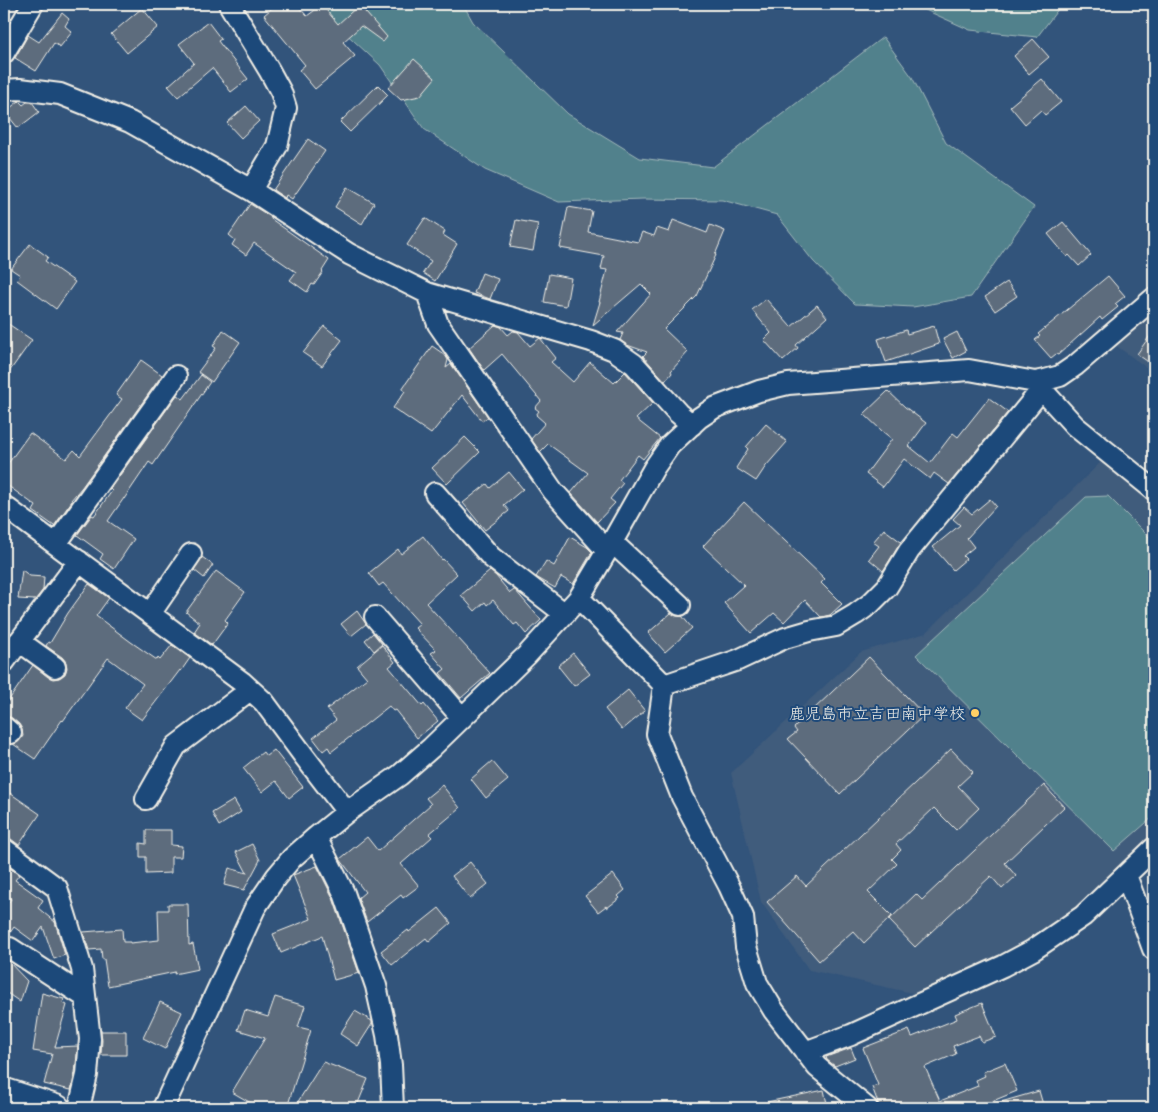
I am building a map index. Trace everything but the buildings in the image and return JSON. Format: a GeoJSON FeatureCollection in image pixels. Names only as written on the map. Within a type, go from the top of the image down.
{"type":"FeatureCollection","features":[{"type":"Feature","properties":{"kind":"main road"},"geometry":{"type":"LineString","coordinates":[[4,1091],[58,1108]]}},
{"type":"Feature","properties":{"kind":"street"},"geometry":{"type":"LineString","coordinates":[[4,53],[33,4]]}},
{"type":"Feature","properties":{"kind":"street"},"geometry":{"type":"LineString","coordinates":[[229,4],[269,70],[281,92],[286,108],[277,146],[252,190]]}},
{"type":"Feature","properties":{"kind":"street"},"geometry":{"type":"LineString","coordinates":[[4,90],[20,89],[60,94],[130,122],[252,190],[348,254],[427,293],[591,341],[614,350],[634,364],[678,413],[692,425]]}},
{"type":"Feature","properties":{"kind":"street"},"geometry":{"type":"LineString","coordinates":[[427,293],[438,324],[553,491],[609,547],[680,605]]}},
{"type":"Feature","properties":{"kind":"street"},"geometry":{"type":"LineString","coordinates":[[664,685],[738,660],[785,638],[836,626],[863,609],[887,587],[910,551],[1039,386],[1045,380],[1060,376],[1076,365],[1154,298]]}},
{"type":"Feature","properties":{"kind":"street"},"geometry":{"type":"LineString","coordinates":[[163,1108],[255,908],[281,870],[292,858],[347,812],[400,775],[528,655],[578,598],[654,468],[670,445],[699,418],[714,408],[758,391],[788,384],[969,370],[1039,386],[1075,426],[1154,490]]}},
{"type":"Feature","properties":{"kind":"street"},"geometry":{"type":"LineString","coordinates":[[56,544],[176,376]]}},
{"type":"Feature","properties":{"kind":"street"},"geometry":{"type":"LineString","coordinates":[[435,493],[491,557],[565,614]]}},
{"type":"Feature","properties":{"kind":"street"},"geometry":{"type":"LineString","coordinates":[[4,506],[150,614],[264,702],[347,812]]}},
{"type":"Feature","properties":{"kind":"street"},"geometry":{"type":"LineString","coordinates":[[150,614],[191,554]]}},
{"type":"Feature","properties":{"kind":"street"},"geometry":{"type":"LineString","coordinates":[[4,662],[79,561]]}},
{"type":"Feature","properties":{"kind":"street"},"geometry":{"type":"LineString","coordinates":[[578,598],[664,685]]}},
{"type":"Feature","properties":{"kind":"street"},"geometry":{"type":"LineString","coordinates":[[375,617],[462,718]]}},
{"type":"Feature","properties":{"kind":"street"},"geometry":{"type":"LineString","coordinates":[[19,641],[55,667]]}},
{"type":"Feature","properties":{"kind":"street"},"geometry":{"type":"LineString","coordinates":[[664,685],[658,734],[682,797],[729,886],[743,918],[746,947],[757,983],[774,1011],[817,1067],[866,1108]]}},
{"type":"Feature","properties":{"kind":"street"},"geometry":{"type":"LineString","coordinates":[[146,799],[176,746],[250,690]]}},
{"type":"Feature","properties":{"kind":"street"},"geometry":{"type":"LineString","coordinates":[[316,837],[344,893],[376,986],[387,1035],[391,1065],[393,1108]]}},
{"type":"Feature","properties":{"kind":"street"},"geometry":{"type":"LineString","coordinates":[[4,848],[57,888],[82,969],[90,1039],[87,1075],[79,1108]]}},
{"type":"Feature","properties":{"kind":"street"},"geometry":{"type":"LineString","coordinates":[[805,1052],[851,1035],[994,970],[1033,950],[1083,916],[1154,848]]}},
{"type":"Feature","properties":{"kind":"street"},"geometry":{"type":"LineString","coordinates":[[1126,875],[1153,949]]}},
{"type":"Feature","properties":{"kind":"street"},"geometry":{"type":"LineString","coordinates":[[10,948],[85,997]]}},
{"type":"Feature","properties":{"kind":"shaded area"},"geometry":{"type":"Polygon","coordinates":[[[1154,311],[1154,373],[1115,345],[1154,311]]]}},
{"type":"Feature","properties":{"kind":"shaded area","name":"鹿児島市立吉田南中学校"},"geometry":{"type":"Polygon","coordinates":[[[1103,460],[1154,501],[1154,838],[1078,909],[1034,942],[925,996],[809,970],[761,902],[731,773],[861,652],[926,633],[1103,460]]]}},
{"type":"Feature","properties":{"kind":"green space"},"geometry":{"type":"Polygon","coordinates":[[[314,4],[463,4],[473,22],[568,114],[640,158],[713,167],[883,37],[912,77],[946,143],[1034,207],[971,297],[913,307],[855,304],[813,261],[777,215],[722,200],[643,199],[559,202],[485,170],[424,129],[380,65],[314,4]]]}},
{"type":"Feature","properties":{"kind":"green space"},"geometry":{"type":"Polygon","coordinates":[[[912,4],[1062,4],[1037,37],[970,30],[912,4]]]}},
{"type":"Feature","properties":{"kind":"green space"},"geometry":{"type":"Polygon","coordinates":[[[1108,496],[1154,542],[1154,816],[1114,851],[916,655],[1086,497],[1108,496]]]}},
{"type":"Feature","properties":{"kind":"place","name":"鹿児島市立吉田南中学校"},"geometry":{"type":"Point","coordinates":[975,713]}}]}
